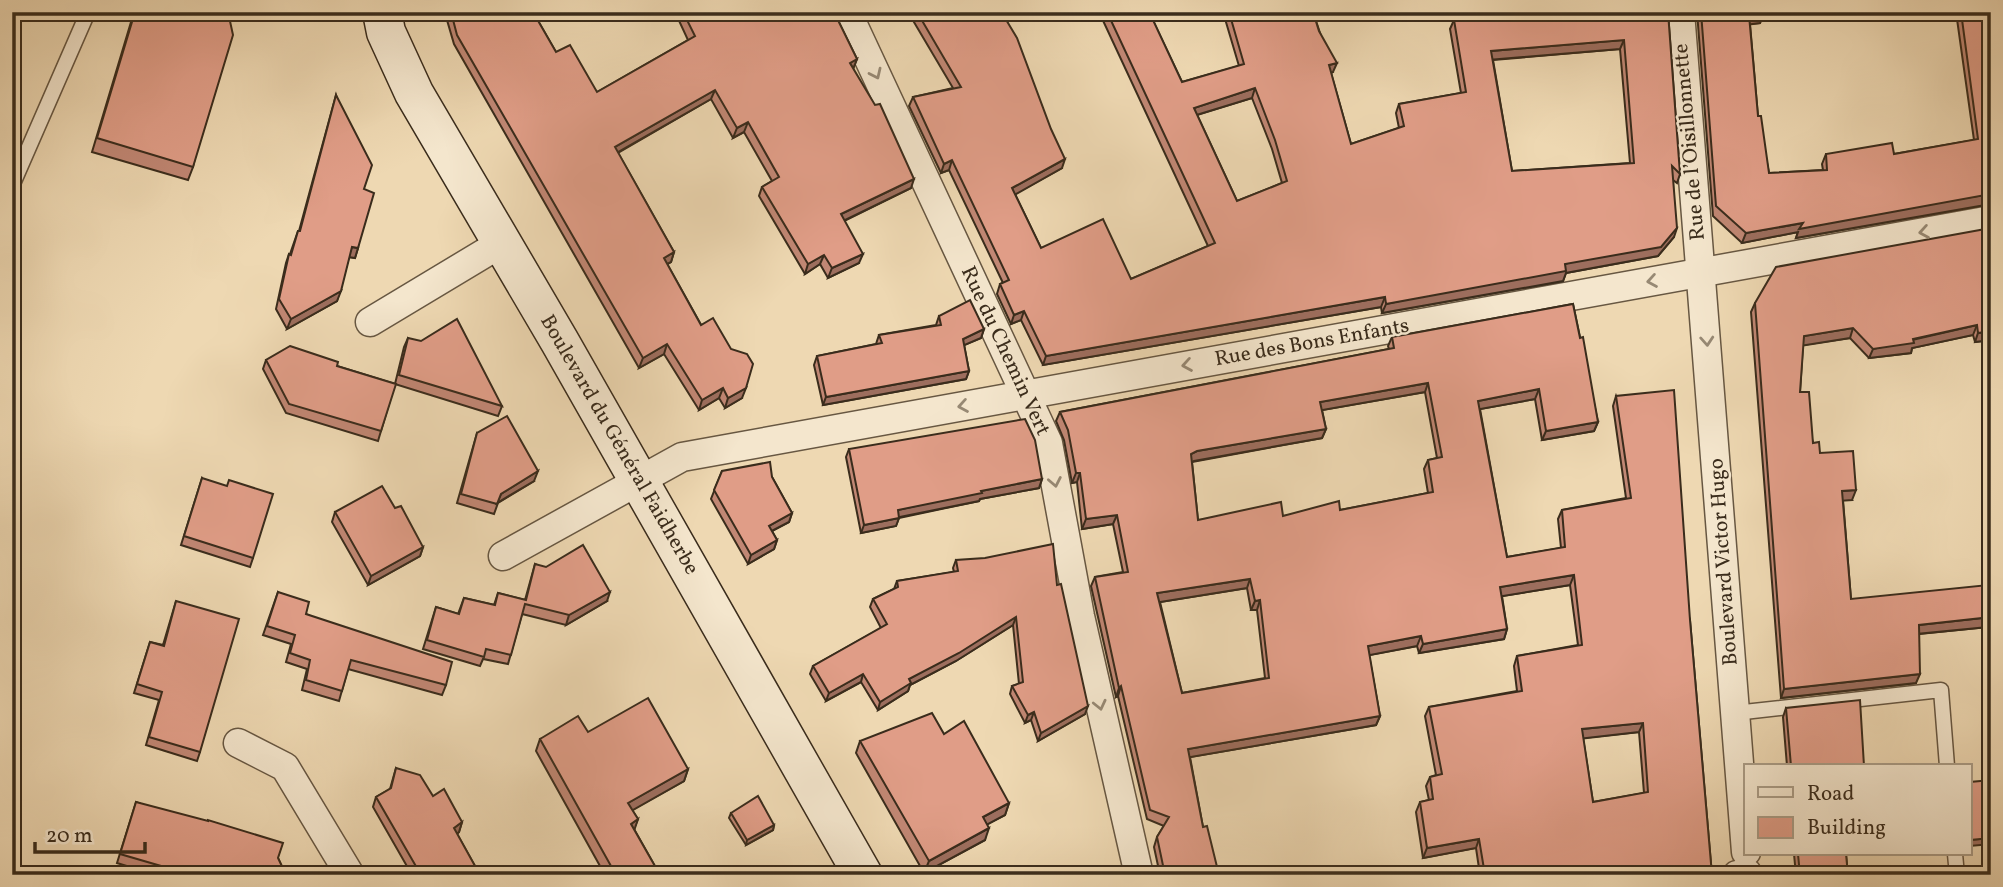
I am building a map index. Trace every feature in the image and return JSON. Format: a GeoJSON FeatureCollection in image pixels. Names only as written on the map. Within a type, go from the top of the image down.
{"type":"FeatureCollection","features":[{"type":"Feature","properties":{"kind":"main road","name":"Boulevard du Général Faidherbe"},"geometry":{"type":"LineString","coordinates":[[382,12],[386,32],[415,93],[503,242],[863,875]]}},
{"type":"Feature","properties":{"kind":"street","name":"Rue du Chemin Vert"},"geometry":{"type":"LineString","coordinates":[[847,12],[1048,443],[1080,616],[1139,875]]}},
{"type":"Feature","properties":{"kind":"street","name":"Rue de l’Oisillonnette"},"geometry":{"type":"LineString","coordinates":[[1680,12],[1701,273]]}},
{"type":"Feature","properties":{"kind":"street","name":"Rue des Bons Enfants"},"geometry":{"type":"LineString","coordinates":[[503,556],[682,457],[1991,220]]}},
{"type":"Feature","properties":{"kind":"street"},"geometry":{"type":"LineString","coordinates":[[370,323],[503,242]]}},
{"type":"Feature","properties":{"kind":"street","name":"Boulevard Victor Hugo"},"geometry":{"type":"LineString","coordinates":[[1701,273],[1744,851]]}},
{"type":"Feature","properties":{"kind":"street"},"geometry":{"type":"LineString","coordinates":[[238,743],[285,767],[350,875]]}},
{"type":"Feature","properties":{"kind":"lane"},"geometry":{"type":"LineString","coordinates":[[12,186],[88,12]]}},
{"type":"Feature","properties":{"kind":"lane"},"geometry":{"type":"LineString","coordinates":[[1735,713],[1941,690],[1947,764]]}},
{"type":"Feature","properties":{"kind":"lane"},"geometry":{"type":"LineString","coordinates":[[1955,856],[1957,875]]}},
{"type":"Feature","properties":{"kind":"building"},"geometry":{"type":"Polygon","coordinates":[[[135,12],[228,12],[233,35],[193,167],[97,138],[135,12]]]}},
{"type":"Feature","properties":{"kind":"building"},"geometry":{"type":"Polygon","coordinates":[[[451,12],[533,12],[556,52],[570,45],[597,92],[695,36],[683,12],[834,12],[857,59],[850,63],[875,105],[880,104],[914,179],[841,214],[863,254],[832,268],[824,255],[808,264],[762,187],[779,177],[748,122],[737,128],[715,90],[615,147],[674,252],[664,258],[701,325],[713,318],[731,349],[747,354],[753,364],[746,388],[728,398],[723,388],[702,400],[667,344],[643,358],[457,35],[451,12]]]}},
{"type":"Feature","properties":{"kind":"building"},"geometry":{"type":"Polygon","coordinates":[[[917,12],[1008,12],[1005,18],[1017,38],[1065,159],[1012,188],[1041,248],[1103,219],[1131,279],[1215,243],[1107,12],[1153,12],[1156,19],[1153,20],[1182,82],[1244,64],[1229,12],[1313,12],[1319,31],[1337,63],[1329,65],[1351,144],[1404,126],[1399,104],[1466,92],[1454,20],[1546,12],[1668,12],[1680,174],[1672,166],[1677,228],[1661,247],[1565,264],[1566,271],[1386,304],[1385,297],[1046,356],[1024,311],[1014,315],[1000,284],[1009,280],[952,160],[944,164],[913,97],[961,87],[917,12]],[[1624,40],[1491,51],[1512,171],[1634,163],[1624,40]],[[1255,88],[1194,108],[1237,201],[1287,181],[1255,88]]]}},
{"type":"Feature","properties":{"kind":"building"},"geometry":{"type":"Polygon","coordinates":[[[1701,12],[1764,14],[1749,15],[1758,116],[1761,116],[1769,173],[1827,170],[1826,154],[1892,143],[1894,154],[1978,139],[1961,12],[1991,12],[1991,194],[1799,229],[1803,223],[1746,233],[1716,206],[1701,12]]]}},
{"type":"Feature","properties":{"kind":"building"},"geometry":{"type":"Polygon","coordinates":[[[336,95],[372,165],[364,189],[374,193],[358,248],[352,247],[341,291],[291,319],[279,299],[289,254],[291,255],[300,231],[336,95]]]}},
{"type":"Feature","properties":{"kind":"building"},"geometry":{"type":"Polygon","coordinates":[[[1991,228],[1991,331],[1978,333],[1977,325],[1913,339],[1914,343],[1873,349],[1853,328],[1804,336],[1800,392],[1809,392],[1813,443],[1819,442],[1820,453],[1853,451],[1856,490],[1842,491],[1851,599],[1988,585],[1991,617],[1919,625],[1920,674],[1784,689],[1755,303],[1776,267],[1991,228]]]}},
{"type":"Feature","properties":{"kind":"building"},"geometry":{"type":"Polygon","coordinates":[[[970,300],[984,329],[963,339],[969,371],[826,397],[817,356],[882,343],[879,335],[941,325],[939,316],[970,300]]]}},
{"type":"Feature","properties":{"kind":"building"},"geometry":{"type":"Polygon","coordinates":[[[1573,304],[1580,338],[1583,337],[1598,422],[1546,431],[1539,389],[1478,401],[1507,557],[1565,547],[1562,510],[1631,498],[1616,396],[1674,390],[1712,875],[1671,875],[1670,868],[1628,875],[1485,875],[1479,839],[1427,848],[1420,802],[1433,799],[1430,777],[1442,774],[1429,707],[1522,691],[1517,656],[1582,645],[1574,575],[1500,587],[1507,629],[1423,644],[1421,636],[1368,646],[1380,716],[1188,749],[1203,827],[1207,826],[1219,875],[1165,875],[1157,837],[1169,817],[1150,810],[1121,686],[1119,688],[1095,577],[1128,572],[1117,515],[1086,519],[1080,473],[1076,473],[1068,430],[1060,412],[1394,348],[1392,337],[1573,304]],[[1428,383],[1320,402],[1326,429],[1191,454],[1198,520],[1281,502],[1283,516],[1339,501],[1340,510],[1433,492],[1428,460],[1442,457],[1428,383]],[[1250,579],[1157,593],[1182,693],[1269,678],[1260,600],[1255,601],[1250,579]],[[1643,723],[1582,729],[1593,802],[1648,792],[1643,723]]]}},
{"type":"Feature","properties":{"kind":"building"},"geometry":{"type":"Polygon","coordinates":[[[457,319],[502,406],[399,375],[408,338],[421,341],[457,319]]]}},
{"type":"Feature","properties":{"kind":"building"},"geometry":{"type":"Polygon","coordinates":[[[290,346],[338,362],[337,366],[396,384],[381,431],[289,404],[266,360],[290,346]]]}},
{"type":"Feature","properties":{"kind":"building"},"geometry":{"type":"Polygon","coordinates":[[[507,416],[538,471],[501,494],[497,504],[461,494],[477,433],[507,416]]]}},
{"type":"Feature","properties":{"kind":"building"},"geometry":{"type":"Polygon","coordinates":[[[1025,419],[1035,440],[1042,479],[898,510],[899,518],[864,525],[849,449],[1025,419]]]}},
{"type":"Feature","properties":{"kind":"building"},"geometry":{"type":"Polygon","coordinates":[[[770,462],[772,477],[792,513],[769,526],[777,540],[751,555],[714,490],[722,471],[770,462]]]}},
{"type":"Feature","properties":{"kind":"building"},"geometry":{"type":"Polygon","coordinates":[[[202,478],[227,486],[229,480],[273,494],[253,558],[184,536],[202,478]]]}},
{"type":"Feature","properties":{"kind":"building"},"geometry":{"type":"Polygon","coordinates":[[[382,486],[395,508],[401,506],[423,547],[371,576],[335,512],[382,486]]]}},
{"type":"Feature","properties":{"kind":"building"},"geometry":{"type":"Polygon","coordinates":[[[1053,544],[1057,585],[1061,584],[1088,706],[1041,733],[1034,712],[1028,715],[1012,686],[1023,682],[1016,617],[959,653],[909,679],[911,683],[880,702],[863,674],[829,693],[813,666],[887,624],[873,599],[898,587],[897,581],[958,571],[956,560],[985,558],[1053,544]]]}},
{"type":"Feature","properties":{"kind":"building"},"geometry":{"type":"Polygon","coordinates":[[[583,545],[610,592],[569,615],[525,604],[511,655],[486,649],[484,657],[427,640],[436,607],[459,614],[464,598],[495,605],[498,593],[526,600],[535,564],[546,567],[583,545]]]}},
{"type":"Feature","properties":{"kind":"building"},"geometry":{"type":"Polygon","coordinates":[[[278,592],[309,602],[306,614],[452,662],[446,685],[351,660],[342,691],[306,680],[310,660],[290,653],[295,635],[267,626],[278,592]]]}},
{"type":"Feature","properties":{"kind":"building"},"geometry":{"type":"Polygon","coordinates":[[[176,601],[239,619],[200,752],[149,737],[162,692],[137,684],[150,642],[164,646],[176,601]]]}},
{"type":"Feature","properties":{"kind":"building"},"geometry":{"type":"Polygon","coordinates":[[[648,698],[688,769],[628,803],[638,819],[631,824],[660,875],[616,875],[540,739],[578,716],[588,732],[648,698]]]}},
{"type":"Feature","properties":{"kind":"building"},"geometry":{"type":"Polygon","coordinates":[[[1860,700],[1864,764],[1791,764],[1786,708],[1860,700]]]}},
{"type":"Feature","properties":{"kind":"building"},"geometry":{"type":"Polygon","coordinates":[[[932,713],[944,734],[964,721],[1009,803],[983,817],[989,828],[929,861],[860,741],[932,713]]]}},
{"type":"Feature","properties":{"kind":"building"},"geometry":{"type":"Polygon","coordinates":[[[396,768],[420,775],[433,796],[444,789],[462,822],[454,828],[480,875],[421,875],[376,797],[391,788],[396,768]]]}},
{"type":"Feature","properties":{"kind":"building"},"geometry":{"type":"Polygon","coordinates":[[[1991,780],[1991,838],[1972,840],[1972,782],[1991,780]]]}},
{"type":"Feature","properties":{"kind":"building"},"geometry":{"type":"Polygon","coordinates":[[[758,796],[774,825],[747,840],[731,813],[758,796]]]}},
{"type":"Feature","properties":{"kind":"building"},"geometry":{"type":"Polygon","coordinates":[[[136,802],[283,843],[278,858],[286,875],[208,875],[194,870],[192,875],[120,854],[136,802]]]}},
{"type":"Feature","properties":{"kind":"building"},"geometry":{"type":"Polygon","coordinates":[[[1798,856],[1846,856],[1848,875],[1800,875],[1798,856]]]}}]}
